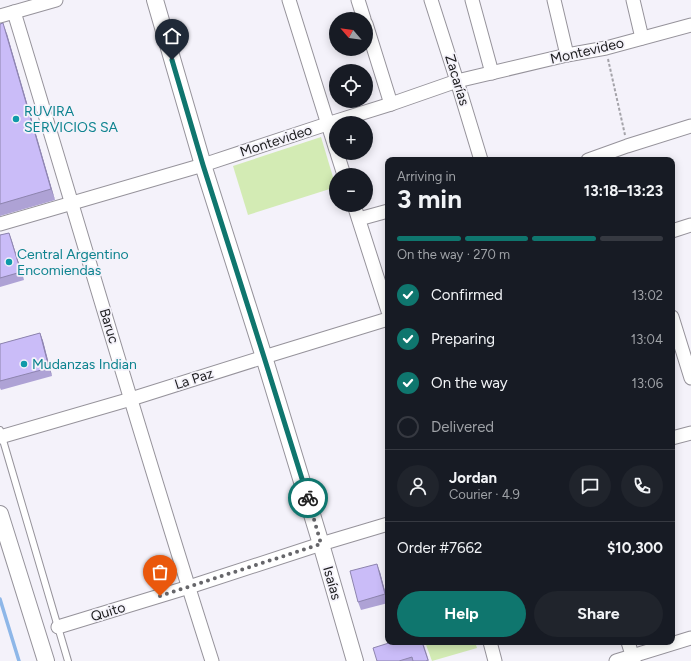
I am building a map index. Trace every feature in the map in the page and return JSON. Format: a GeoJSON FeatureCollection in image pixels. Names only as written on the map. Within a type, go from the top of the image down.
{"type":"FeatureCollection","features":[{"type":"Feature","properties":{"kind":"street"},"geometry":{"type":"LineString","coordinates":[[0,16],[56,0]]}},
{"type":"Feature","properties":{"kind":"street","name":"Isaías"},"geometry":{"type":"LineString","coordinates":[[155,0],[203,165],[264,357],[355,661]]}},
{"type":"Feature","properties":{"kind":"street"},"geometry":{"type":"LineString","coordinates":[[289,0],[329,130]]}},
{"type":"Feature","properties":{"kind":"street"},"geometry":{"type":"LineString","coordinates":[[358,0],[362,12]]}},
{"type":"Feature","properties":{"kind":"street","name":"Zacarías"},"geometry":{"type":"LineString","coordinates":[[431,0],[480,157]]}},
{"type":"Feature","properties":{"kind":"street"},"geometry":{"type":"LineString","coordinates":[[472,0],[492,73]]}},
{"type":"Feature","properties":{"kind":"street"},"geometry":{"type":"LineString","coordinates":[[554,0],[567,55]]}},
{"type":"Feature","properties":{"kind":"street"},"geometry":{"type":"LineString","coordinates":[[633,0],[642,38]]}},
{"type":"Feature","properties":{"kind":"street","name":"Baruc"},"geometry":{"type":"LineString","coordinates":[[14,12],[212,661]]}},
{"type":"Feature","properties":{"kind":"street","name":"Montevideo"},"geometry":{"type":"LineString","coordinates":[[0,224],[203,165],[457,81],[567,55],[606,48],[691,25]]}},
{"type":"Feature","properties":{"kind":"street"},"geometry":{"type":"LineString","coordinates":[[373,46],[391,104]]}},
{"type":"Feature","properties":{"kind":"street"},"geometry":{"type":"LineString","coordinates":[[596,157],[691,126]]}},
{"type":"Feature","properties":{"kind":"street"},"geometry":{"type":"LineString","coordinates":[[359,219],[385,211]]}},
{"type":"Feature","properties":{"kind":"street"},"geometry":{"type":"LineString","coordinates":[[356,212],[385,301]]}},
{"type":"Feature","properties":{"kind":"street"},"geometry":{"type":"LineString","coordinates":[[675,230],[691,225]]}},
{"type":"Feature","properties":{"kind":"street","name":"La Paz"},"geometry":{"type":"LineString","coordinates":[[1,434],[131,399],[385,320]]}},
{"type":"Feature","properties":{"kind":"street"},"geometry":{"type":"LineString","coordinates":[[675,327],[691,378]]}},
{"type":"Feature","properties":{"kind":"street"},"geometry":{"type":"LineString","coordinates":[[675,437],[691,433]]}},
{"type":"Feature","properties":{"kind":"street"},"geometry":{"type":"LineString","coordinates":[[0,514],[46,661]]}},
{"type":"Feature","properties":{"kind":"street","name":"Quito"},"geometry":{"type":"LineString","coordinates":[[58,627],[385,525]]}},
{"type":"Feature","properties":{"kind":"street"},"geometry":{"type":"LineString","coordinates":[[675,644],[691,638]]}},
{"type":"Feature","properties":{"kind":"street"},"geometry":{"type":"LineString","coordinates":[[491,645],[496,661]]}},
{"type":"Feature","properties":{"kind":"street"},"geometry":{"type":"LineString","coordinates":[[629,645],[633,658]]}},
{"type":"Feature","properties":{"kind":"street"},"geometry":{"type":"LineString","coordinates":[[616,661],[633,658],[671,645]]}},
{"type":"Feature","properties":{"kind":"lane"},"geometry":{"type":"LineString","coordinates":[[1,434],[68,661]]}},
{"type":"Feature","properties":{"kind":"path"},"geometry":{"type":"LineString","coordinates":[[606,48],[627,146]]}},
{"type":"Feature","properties":{"kind":"green space"},"geometry":{"type":"Polygon","coordinates":[[[321,137],[330,168],[329,168],[329,189],[248,215],[233,166],[321,137]]]}},
{"type":"Feature","properties":{"kind":"green space"},"geometry":{"type":"Polygon","coordinates":[[[426,645],[476,645],[477,648],[432,661],[426,645]]]}},
{"type":"Feature","properties":{"kind":"building","name":"RUVIRA SERVICIOS SA"},"geometry":{"type":"Polygon","coordinates":[[[3,23],[51,189],[0,204],[0,24],[3,23]]]}},
{"type":"Feature","properties":{"kind":"building","name":"Central Argentino Encomiendas"},"geometry":{"type":"Polygon","coordinates":[[[9,233],[21,272],[0,278],[0,235],[9,233]]]}},
{"type":"Feature","properties":{"kind":"building","name":"Mudanzas Indian"},"geometry":{"type":"Polygon","coordinates":[[[40,333],[49,368],[0,381],[0,344],[40,333]]]}},
{"type":"Feature","properties":{"kind":"building"},"geometry":{"type":"Polygon","coordinates":[[[377,564],[385,594],[358,602],[350,571],[377,564]]]}},
{"type":"Feature","properties":{"kind":"building"},"geometry":{"type":"Polygon","coordinates":[[[385,644],[423,645],[428,660],[413,661],[412,657],[399,661],[377,661],[373,648],[385,644]]]}},
{"type":"Feature","properties":{"kind":"waterway"},"geometry":{"type":"LineString","coordinates":[[0,599],[19,661]]}},
{"type":"Feature","properties":{"kind":"way so far"},"geometry":{"type":"LineString","coordinates":[[160,596],[321,544],[308,498]]}},
{"type":"Feature","properties":{"kind":"place","name":"RUVIRA SERVICIOS SA"},"geometry":{"type":"Point","coordinates":[16,119]}},
{"type":"Feature","properties":{"kind":"place","name":"Central Argentino Encomiendas"},"geometry":{"type":"Point","coordinates":[9,262]}},
{"type":"Feature","properties":{"kind":"place","name":"Mudanzas Indian"},"geometry":{"type":"Point","coordinates":[24,364]}},
{"type":"Feature","properties":{"kind":"route"},"geometry":{"type":"LineString","coordinates":[[172,60],[203,165],[308,498]]}}]}
